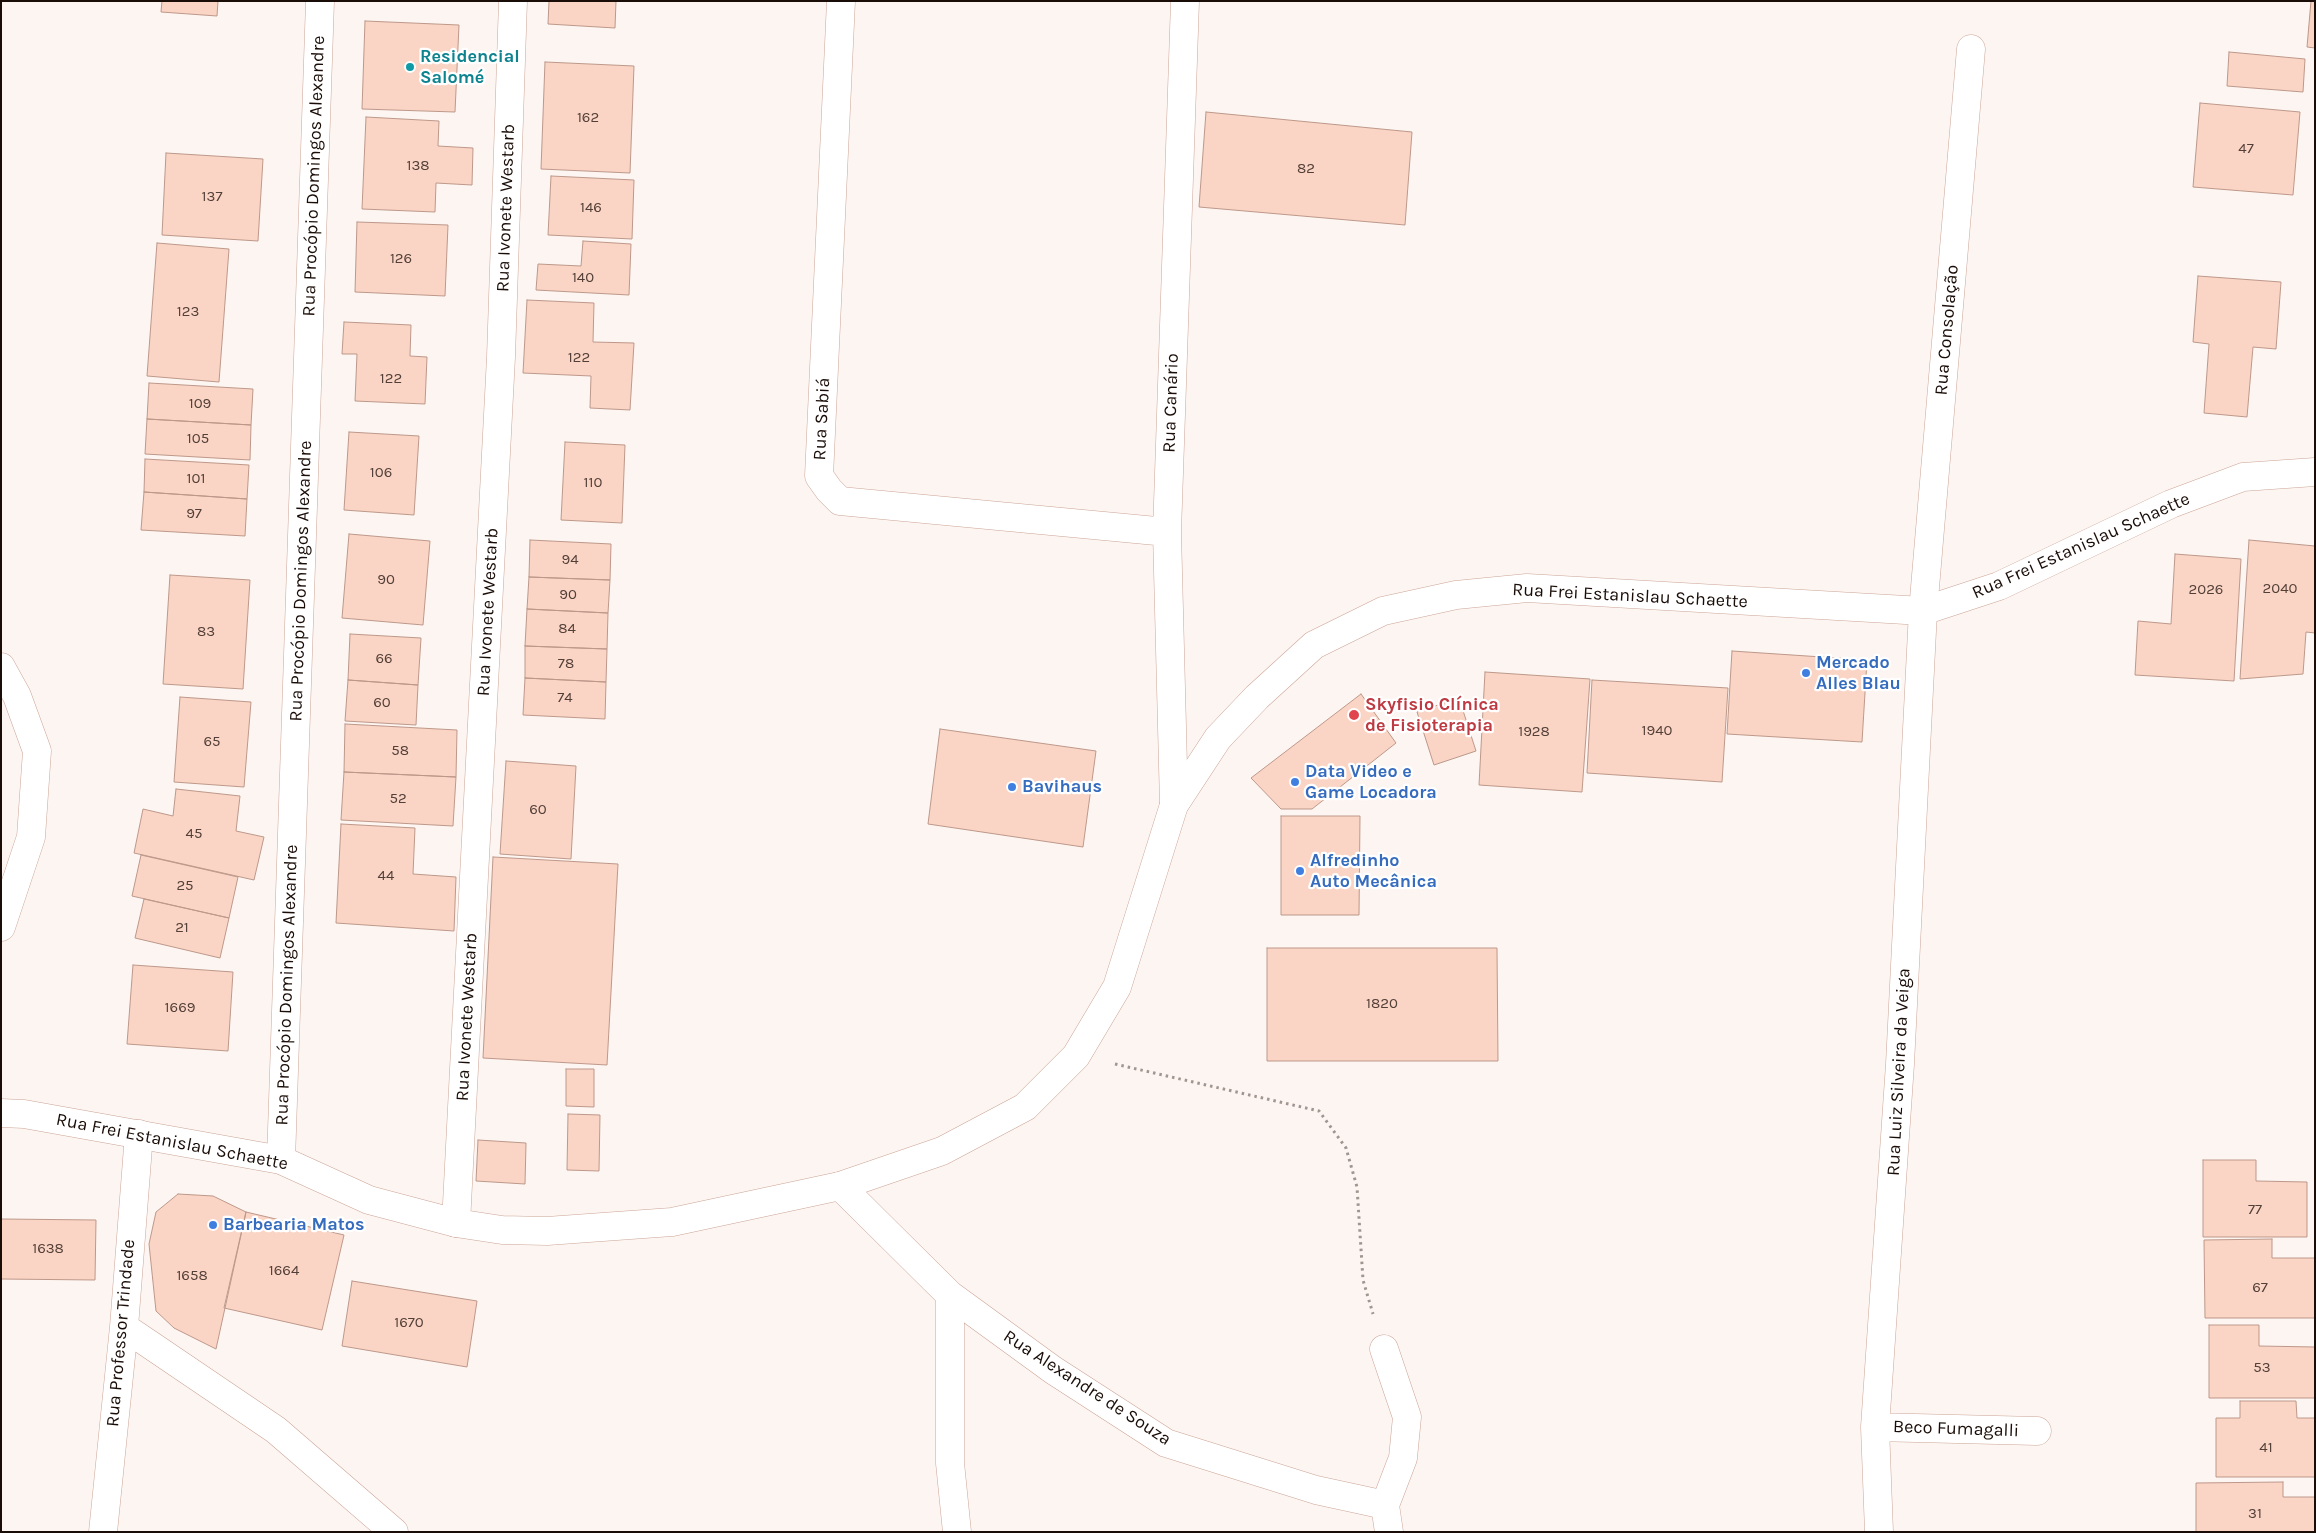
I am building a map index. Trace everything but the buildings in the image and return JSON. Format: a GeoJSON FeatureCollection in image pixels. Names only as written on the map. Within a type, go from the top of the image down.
{"type":"FeatureCollection","features":[{"type":"Feature","properties":{"kind":"street","name":"Rua Procópio Domingos Alexandre"},"geometry":{"type":"LineString","coordinates":[[281,1160],[320,1]]}},
{"type":"Feature","properties":{"kind":"street","name":"Rua Ivonete Westarb"},"geometry":{"type":"LineString","coordinates":[[456,1223],[501,357],[513,1]]}},
{"type":"Feature","properties":{"kind":"street","name":"Rua Sabiá"},"geometry":{"type":"LineString","coordinates":[[841,1],[819,476],[840,501],[1167,532]]}},
{"type":"Feature","properties":{"kind":"street","name":"Rua Canário"},"geometry":{"type":"LineString","coordinates":[[1174,805],[1167,532],[1185,1]]}},
{"type":"Feature","properties":{"kind":"street","name":"Rua Consolação"},"geometry":{"type":"LineString","coordinates":[[1923,612],[1971,49]]}},
{"type":"Feature","properties":{"kind":"street","name":"Rua Frei Estanislau Schaette"},"geometry":{"type":"LineString","coordinates":[[1,1113],[24,1114],[281,1160],[369,1200],[456,1223],[502,1230],[547,1231],[672,1222],[840,1186],[942,1151],[1025,1107],[1076,1056],[1117,987],[1174,805],[1218,738],[1257,697],[1314,644],[1383,611],[1456,595],[1527,588],[1923,612],[1999,586],[2171,504],[2243,477],[2315,472]]}},
{"type":"Feature","properties":{"kind":"street","name":"Rua Luiz Silveira da Veiga"},"geometry":{"type":"LineString","coordinates":[[1879,1532],[1876,1427],[1900,1064],[1923,612]]}},
{"type":"Feature","properties":{"kind":"street"},"geometry":{"type":"LineString","coordinates":[[1,667],[17,696],[37,751],[30,837],[1,927]]}},
{"type":"Feature","properties":{"kind":"street","name":"Rua Professor Trindade"},"geometry":{"type":"LineString","coordinates":[[102,1532],[124,1327],[139,1134]]}},
{"type":"Feature","properties":{"kind":"street","name":"Rua Alexandre de Souza"},"geometry":{"type":"LineString","coordinates":[[840,1186],[950,1295],[1052,1370],[1166,1444],[1316,1490],[1386,1505]]}},
{"type":"Feature","properties":{"kind":"street"},"geometry":{"type":"LineString","coordinates":[[950,1295],[950,1463],[957,1532]]}},
{"type":"Feature","properties":{"kind":"street"},"geometry":{"type":"LineString","coordinates":[[124,1327],[276,1430],[394,1532]]}},
{"type":"Feature","properties":{"kind":"street"},"geometry":{"type":"LineString","coordinates":[[1384,1349],[1407,1417],[1403,1458],[1386,1505],[1389,1532]]}},
{"type":"Feature","properties":{"kind":"street","name":"Beco Fumagalli"},"geometry":{"type":"LineString","coordinates":[[1876,1427],[2037,1432]]}},
{"type":"Feature","properties":{"kind":"path"},"geometry":{"type":"LineString","coordinates":[[1076,1056],[1319,1111],[1346,1148],[1357,1187],[1363,1280],[1384,1349]]}},
{"type":"Feature","properties":{"kind":"place","name":"Residencial Salomé"},"geometry":{"type":"Point","coordinates":[410,67]}},
{"type":"Feature","properties":{"kind":"place","name":"Mercado Alles Blau"},"geometry":{"type":"Point","coordinates":[1806,673]}},
{"type":"Feature","properties":{"kind":"place","name":"Skyfisio Clínica de Fisioterapia"},"geometry":{"type":"Point","coordinates":[1354,715]}},
{"type":"Feature","properties":{"kind":"place","name":"Data Video e Game Locadora"},"geometry":{"type":"Point","coordinates":[1295,782]}},
{"type":"Feature","properties":{"kind":"place","name":"Bavihaus"},"geometry":{"type":"Point","coordinates":[1012,787]}},
{"type":"Feature","properties":{"kind":"place","name":"Alfredinho Auto Mecânica"},"geometry":{"type":"Point","coordinates":[1300,871]}},
{"type":"Feature","properties":{"kind":"place","name":"Barbearia Matos"},"geometry":{"type":"Point","coordinates":[213,1225]}}]}
